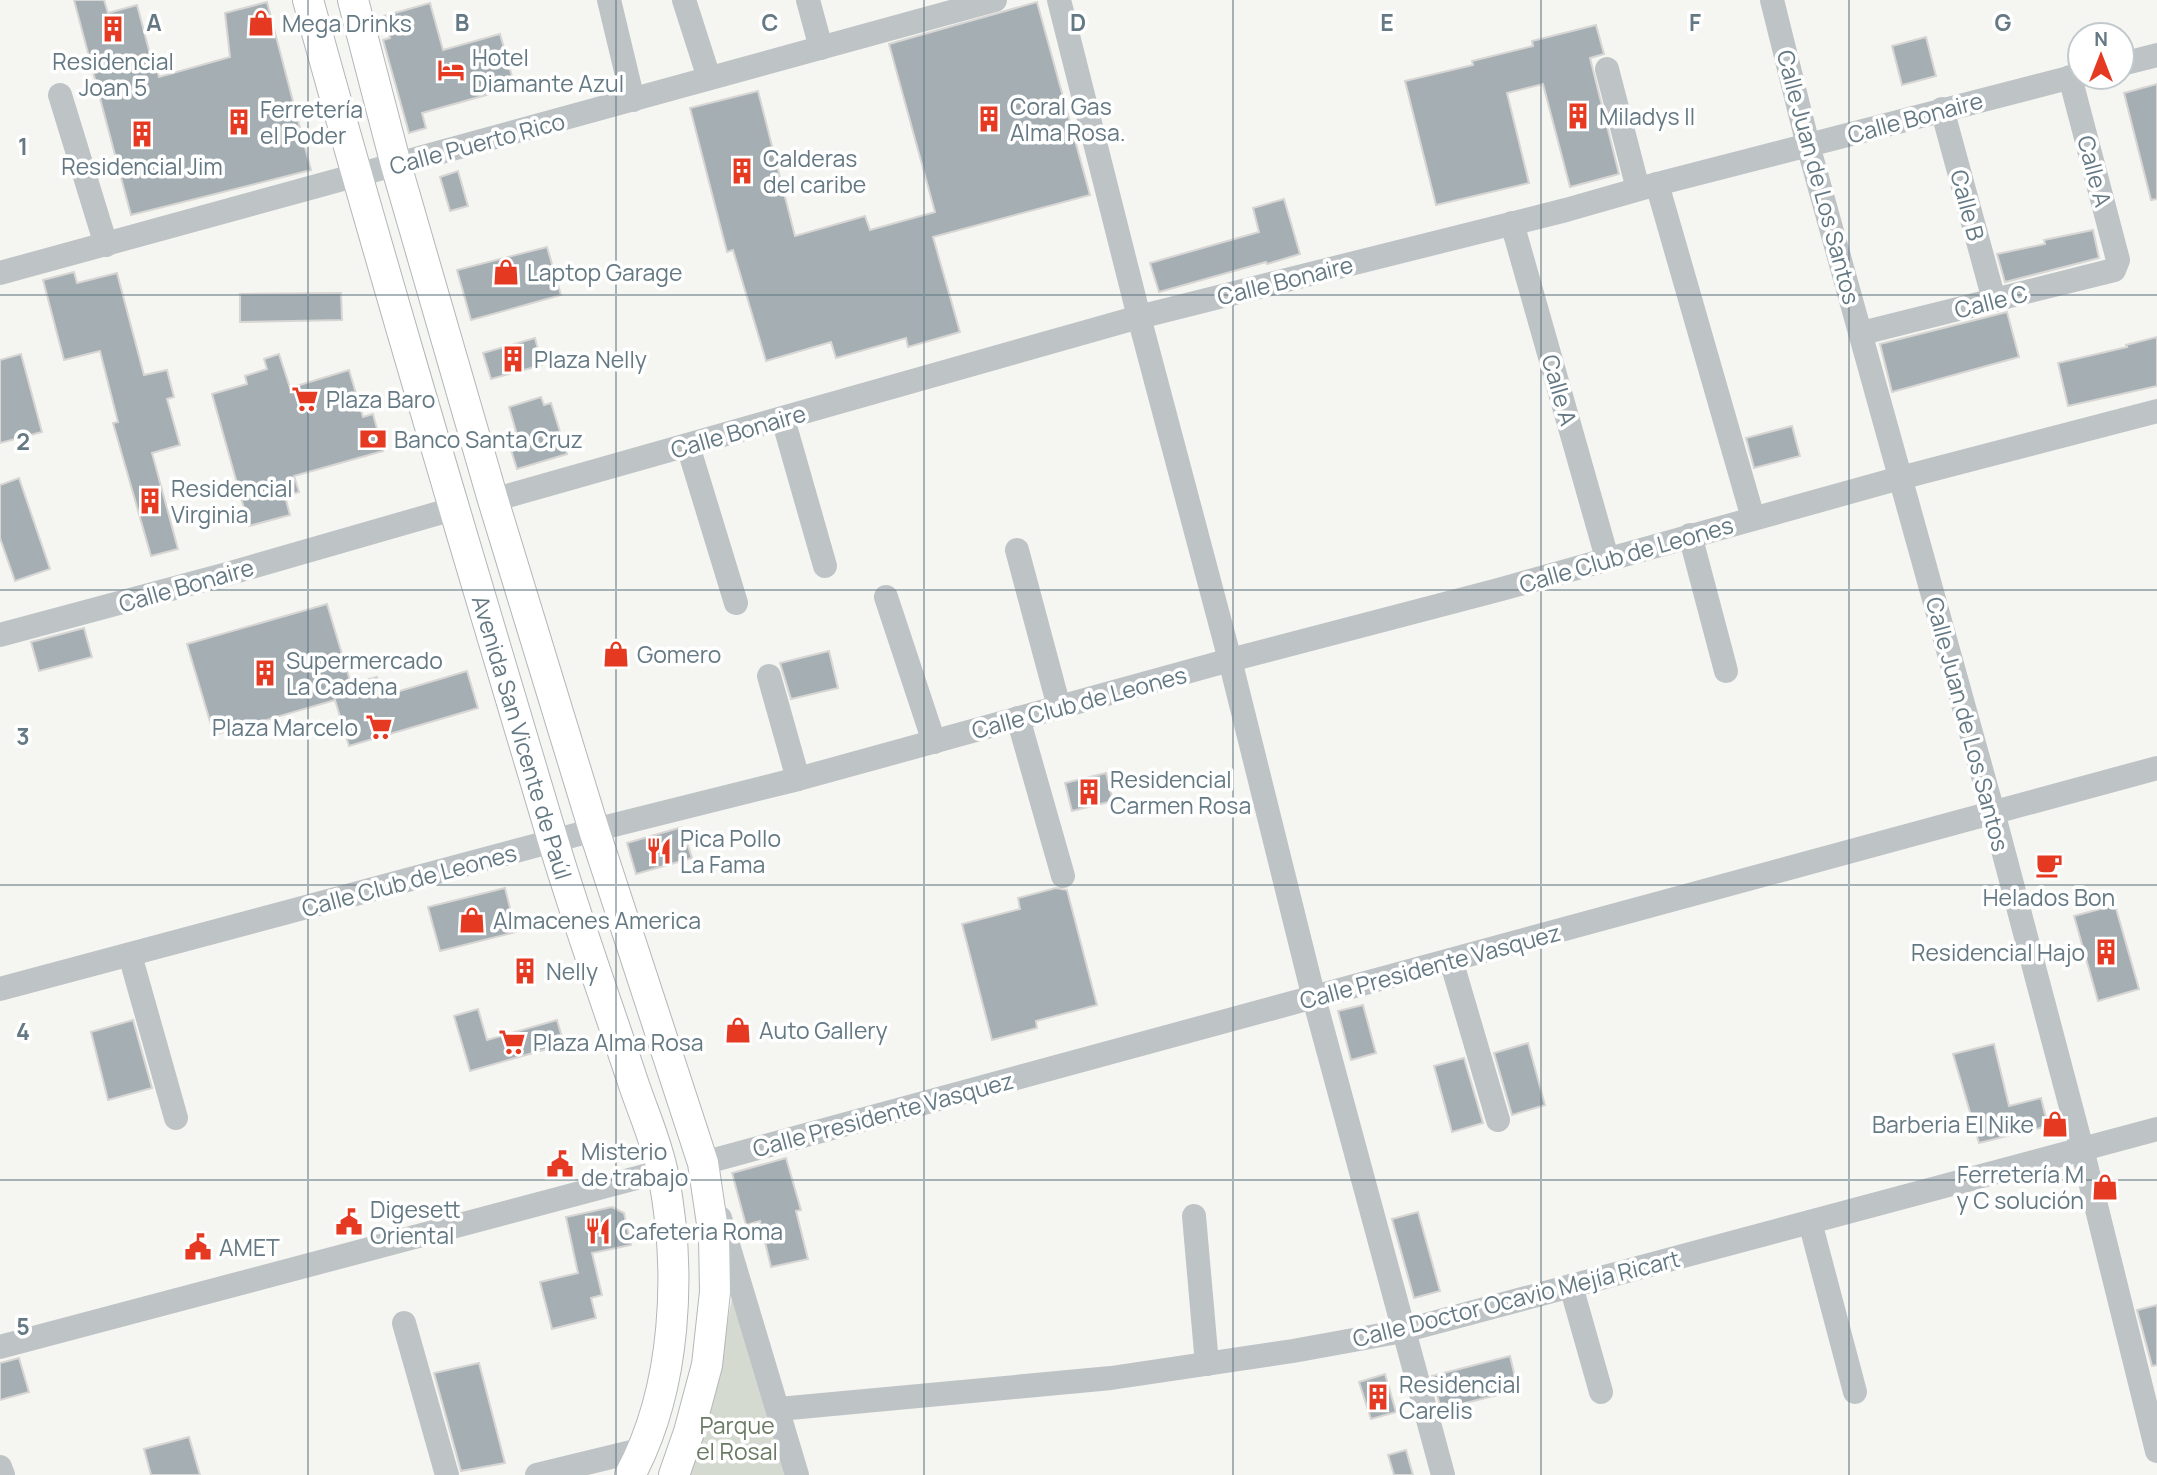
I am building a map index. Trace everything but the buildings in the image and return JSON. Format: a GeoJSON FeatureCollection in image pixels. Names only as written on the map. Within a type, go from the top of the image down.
{"type":"FeatureCollection","features":[{"type":"Feature","properties":{"kind":"main road","name":"Avenida San Vicente de Paúl"},"geometry":{"type":"LineString","coordinates":[[308,0],[356,177],[553,842],[663,1171],[672,1241],[672,1313],[659,1401],[644,1449],[630,1475]]}},
{"type":"Feature","properties":{"kind":"main road","name":"Avenida San Vicente de Paúl"},"geometry":{"type":"LineString","coordinates":[[353,0],[396,165],[493,500],[594,830],[703,1163],[714,1237],[715,1292],[707,1365],[674,1475]]}},
{"type":"Feature","properties":{"kind":"street"},"geometry":{"type":"LineString","coordinates":[[609,0],[633,100]]}},
{"type":"Feature","properties":{"kind":"street"},"geometry":{"type":"LineString","coordinates":[[684,0],[709,79]]}},
{"type":"Feature","properties":{"kind":"street"},"geometry":{"type":"LineString","coordinates":[[808,0],[821,48]]}},
{"type":"Feature","properties":{"kind":"street","name":"Calle Puerto Rico"},"geometry":{"type":"LineString","coordinates":[[0,273],[995,0]]}},
{"type":"Feature","properties":{"kind":"street"},"geometry":{"type":"LineString","coordinates":[[1059,0],[1230,660],[1314,998],[1443,1475]]}},
{"type":"Feature","properties":{"kind":"street","name":"Calle Juan de Los Santos"},"geometry":{"type":"LineString","coordinates":[[1772,0],[1808,145],[1993,812],[2082,1149],[2157,1451]]}},
{"type":"Feature","properties":{"kind":"street"},"geometry":{"type":"LineString","coordinates":[[2136,60],[2157,55]]}},
{"type":"Feature","properties":{"kind":"street"},"geometry":{"type":"LineString","coordinates":[[1607,69],[1648,186],[1753,518]]}},
{"type":"Feature","properties":{"kind":"street","name":"Calle Bonaire"},"geometry":{"type":"LineString","coordinates":[[493,500],[1139,317],[1566,210],[1648,186],[2066,78]]}},
{"type":"Feature","properties":{"kind":"street","name":"Calle A"},"geometry":{"type":"LineString","coordinates":[[2078,91],[2118,265]]}},
{"type":"Feature","properties":{"kind":"street"},"geometry":{"type":"LineString","coordinates":[[60,95],[106,245]]}},
{"type":"Feature","properties":{"kind":"street","name":"Calle B"},"geometry":{"type":"LineString","coordinates":[[1942,109],[1994,300]]}},
{"type":"Feature","properties":{"kind":"street","name":"Calle A"},"geometry":{"type":"LineString","coordinates":[[1512,223],[1607,558]]}},
{"type":"Feature","properties":{"kind":"street","name":"Calle C"},"geometry":{"type":"LineString","coordinates":[[1862,333],[2114,270],[2118,265]]}},
{"type":"Feature","properties":{"kind":"street","name":"Calle Club de Leones"},"geometry":{"type":"LineString","coordinates":[[0,989],[594,830],[798,779],[1230,660],[1498,590],[1900,478],[2157,411]]}},
{"type":"Feature","properties":{"kind":"street"},"geometry":{"type":"LineString","coordinates":[[783,419],[825,566]]}},
{"type":"Feature","properties":{"kind":"street"},"geometry":{"type":"LineString","coordinates":[[688,446],[736,603]]}},
{"type":"Feature","properties":{"kind":"street","name":"Calle Bonaire"},"geometry":{"type":"LineString","coordinates":[[0,635],[214,578],[453,509]]}},
{"type":"Feature","properties":{"kind":"street"},"geometry":{"type":"LineString","coordinates":[[1690,535],[1726,671]]}},
{"type":"Feature","properties":{"kind":"street"},"geometry":{"type":"LineString","coordinates":[[1017,550],[1059,707]]}},
{"type":"Feature","properties":{"kind":"street"},"geometry":{"type":"LineString","coordinates":[[886,597],[934,742]]}},
{"type":"Feature","properties":{"kind":"street"},"geometry":{"type":"LineString","coordinates":[[769,676],[798,779]]}},
{"type":"Feature","properties":{"kind":"street"},"geometry":{"type":"LineString","coordinates":[[1018,718],[1063,876]]}},
{"type":"Feature","properties":{"kind":"street","name":"Calle Presidente Vasquez"},"geometry":{"type":"LineString","coordinates":[[703,1163],[2157,768]]}},
{"type":"Feature","properties":{"kind":"street"},"geometry":{"type":"LineString","coordinates":[[130,955],[176,1118]]}},
{"type":"Feature","properties":{"kind":"street"},"geometry":{"type":"LineString","coordinates":[[1451,960],[1498,1120]]}},
{"type":"Feature","properties":{"kind":"street","name":"Calle Doctor Ocavio Mejía Ricart"},"geometry":{"type":"LineString","coordinates":[[779,1409],[1111,1378],[1403,1331],[2157,1129]]}},
{"type":"Feature","properties":{"kind":"street","name":"Avenida San Vicente de Paúl"},"geometry":{"type":"LineString","coordinates":[[703,1163],[797,1475]]}},
{"type":"Feature","properties":{"kind":"street"},"geometry":{"type":"LineString","coordinates":[[0,1347],[663,1171]]}},
{"type":"Feature","properties":{"kind":"street"},"geometry":{"type":"LineString","coordinates":[[1194,1216],[1207,1364]]}},
{"type":"Feature","properties":{"kind":"street"},"geometry":{"type":"LineString","coordinates":[[1810,1222],[1855,1392]]}},
{"type":"Feature","properties":{"kind":"street"},"geometry":{"type":"LineString","coordinates":[[1572,1286],[1601,1392]]}},
{"type":"Feature","properties":{"kind":"street"},"geometry":{"type":"LineString","coordinates":[[404,1323],[447,1475]]}},
{"type":"Feature","properties":{"kind":"street"},"geometry":{"type":"LineString","coordinates":[[537,1475],[644,1449]]}},
{"type":"Feature","properties":{"kind":"street"},"geometry":{"type":"LineString","coordinates":[[0,1466],[2,1475]]}},
{"type":"Feature","properties":{"kind":"green space","name":"Parque el Rosal"},"geometry":{"type":"Polygon","coordinates":[[[732,1297],[785,1475],[687,1475],[717,1381],[732,1297]]]}},
{"type":"Feature","properties":{"kind":"place","name":"Mega Drinks"},"geometry":{"type":"Point","coordinates":[261,23]}},
{"type":"Feature","properties":{"kind":"place","name":"Residencial Joan 5"},"geometry":{"type":"Point","coordinates":[113,29]}},
{"type":"Feature","properties":{"kind":"place","name":"Hotel Diamante Azul"},"geometry":{"type":"Point","coordinates":[451,70]}},
{"type":"Feature","properties":{"kind":"place","name":"Miladys II"},"geometry":{"type":"Point","coordinates":[1578,116]}},
{"type":"Feature","properties":{"kind":"place","name":"Coral Gas Alma Rosa."},"geometry":{"type":"Point","coordinates":[989,119]}},
{"type":"Feature","properties":{"kind":"place","name":"Ferretería el Poder"},"geometry":{"type":"Point","coordinates":[239,122]}},
{"type":"Feature","properties":{"kind":"place","name":"Residencial Jim"},"geometry":{"type":"Point","coordinates":[142,134]}},
{"type":"Feature","properties":{"kind":"place","name":"Calderas del caribe"},"geometry":{"type":"Point","coordinates":[742,171]}},
{"type":"Feature","properties":{"kind":"place","name":"Laptop Garage"},"geometry":{"type":"Point","coordinates":[506,272]}},
{"type":"Feature","properties":{"kind":"place","name":"Plaza Nelly"},"geometry":{"type":"Point","coordinates":[513,359]}},
{"type":"Feature","properties":{"kind":"place","name":"Plaza Baro"},"geometry":{"type":"Point","coordinates":[305,399]}},
{"type":"Feature","properties":{"kind":"place","name":"Banco Santa Cruz"},"geometry":{"type":"Point","coordinates":[373,439]}},
{"type":"Feature","properties":{"kind":"place","name":"Residencial Virginia"},"geometry":{"type":"Point","coordinates":[150,501]}},
{"type":"Feature","properties":{"kind":"place","name":"Gomero"},"geometry":{"type":"Point","coordinates":[616,654]}},
{"type":"Feature","properties":{"kind":"place","name":"Supermercado La Cadena"},"geometry":{"type":"Point","coordinates":[265,673]}},
{"type":"Feature","properties":{"kind":"place","name":"Plaza Marcelo"},"geometry":{"type":"Point","coordinates":[379,727]}},
{"type":"Feature","properties":{"kind":"place","name":"Residencial Carmen Rosa"},"geometry":{"type":"Point","coordinates":[1089,792]}},
{"type":"Feature","properties":{"kind":"place","name":"Pica Pollo La Fama"},"geometry":{"type":"Point","coordinates":[659,851]}},
{"type":"Feature","properties":{"kind":"place","name":"Helados Bon"},"geometry":{"type":"Point","coordinates":[2049,865]}},
{"type":"Feature","properties":{"kind":"place","name":"Almacenes America"},"geometry":{"type":"Point","coordinates":[472,920]}},
{"type":"Feature","properties":{"kind":"place","name":"Residencial Hajo"},"geometry":{"type":"Point","coordinates":[2106,952]}},
{"type":"Feature","properties":{"kind":"place","name":"Nelly"},"geometry":{"type":"Point","coordinates":[525,971]}},
{"type":"Feature","properties":{"kind":"place","name":"Auto Gallery"},"geometry":{"type":"Point","coordinates":[738,1030]}},
{"type":"Feature","properties":{"kind":"place","name":"Plaza Alma Rosa"},"geometry":{"type":"Point","coordinates":[512,1042]}},
{"type":"Feature","properties":{"kind":"place","name":"Barberia El Nike"},"geometry":{"type":"Point","coordinates":[2055,1124]}},
{"type":"Feature","properties":{"kind":"place","name":"Misterio de trabajo"},"geometry":{"type":"Point","coordinates":[560,1164]}},
{"type":"Feature","properties":{"kind":"place","name":"Ferretería M y C solución"},"geometry":{"type":"Point","coordinates":[2105,1187]}},
{"type":"Feature","properties":{"kind":"place","name":"Digesett Oriental"},"geometry":{"type":"Point","coordinates":[349,1222]}},
{"type":"Feature","properties":{"kind":"place","name":"Cafeteria Roma"},"geometry":{"type":"Point","coordinates":[598,1231]}},
{"type":"Feature","properties":{"kind":"place","name":"AMET"},"geometry":{"type":"Point","coordinates":[198,1247]}},
{"type":"Feature","properties":{"kind":"place","name":"Residencial Carelis"},"geometry":{"type":"Point","coordinates":[1378,1397]}}]}
